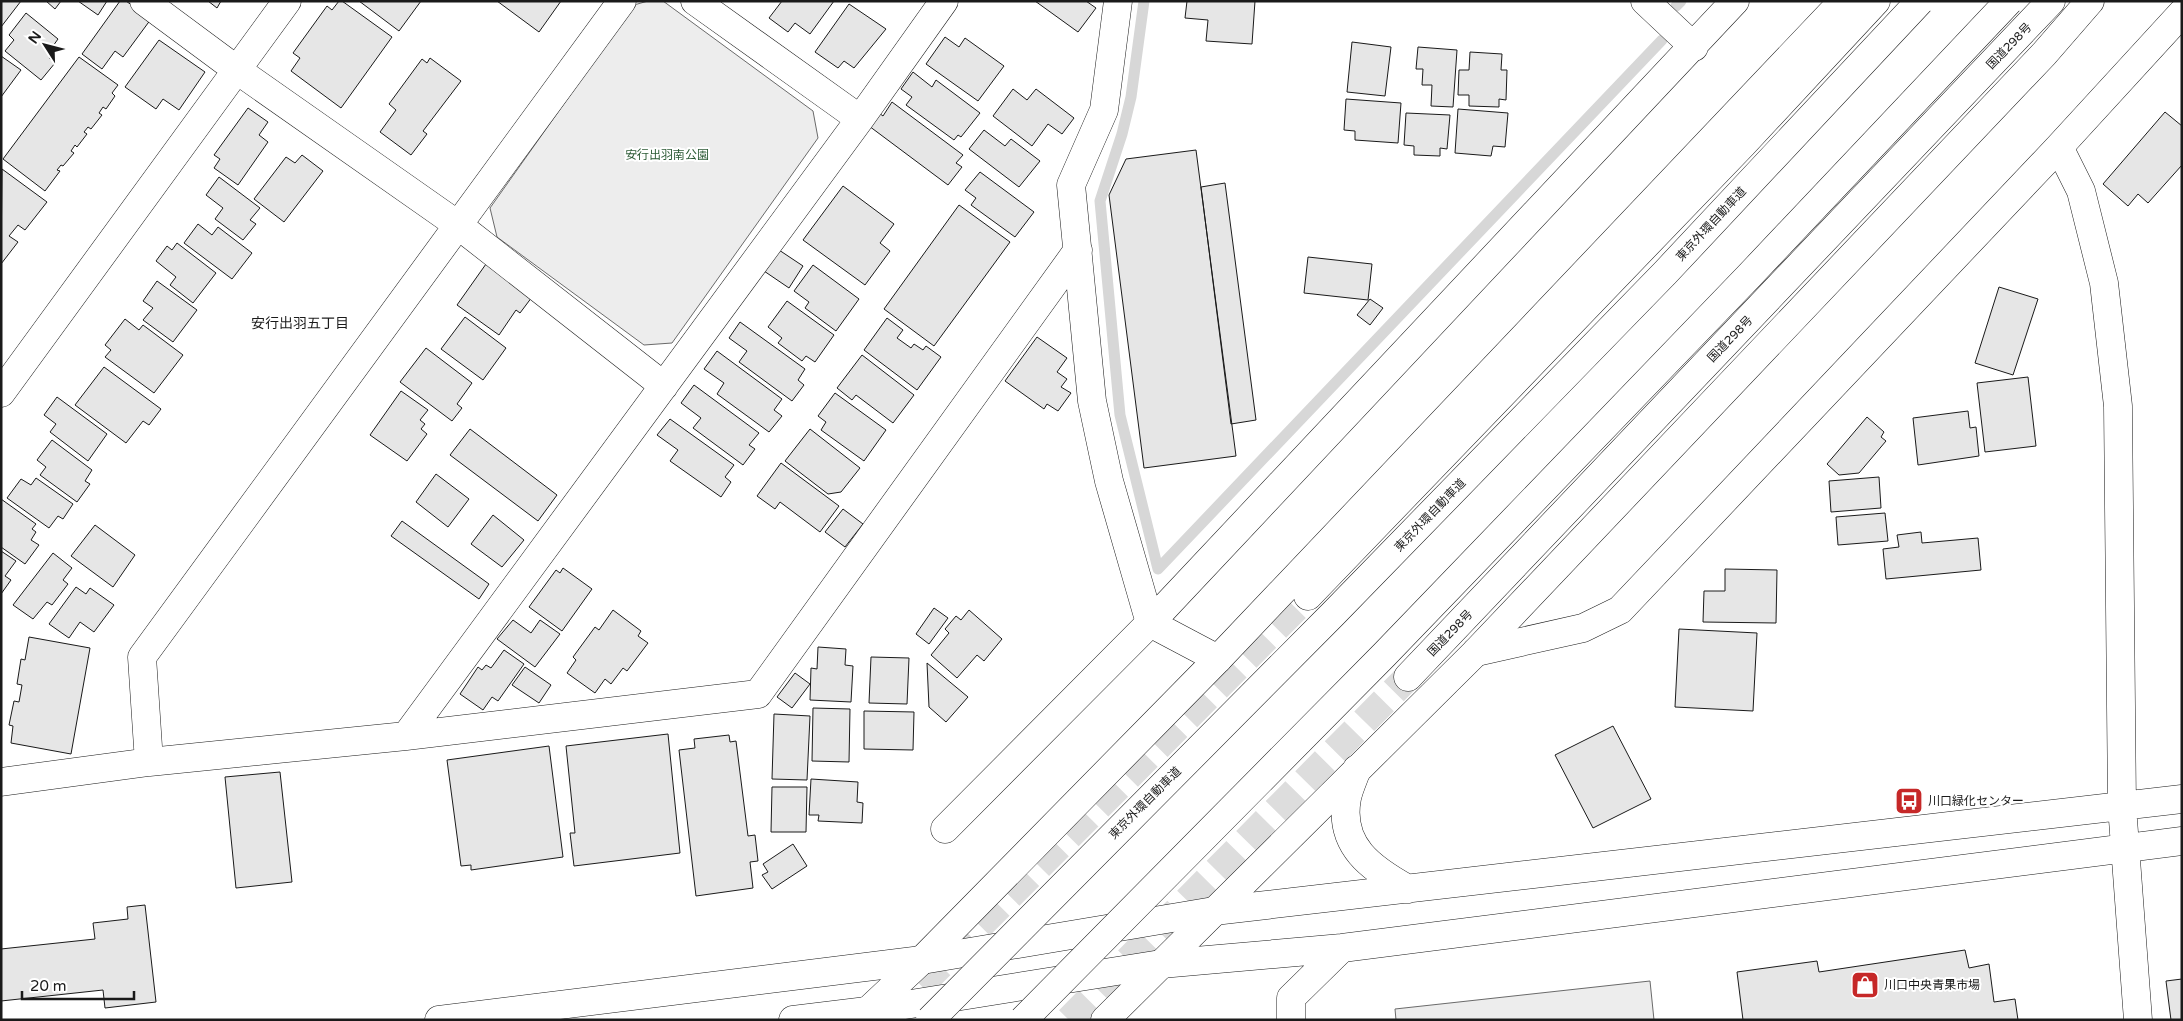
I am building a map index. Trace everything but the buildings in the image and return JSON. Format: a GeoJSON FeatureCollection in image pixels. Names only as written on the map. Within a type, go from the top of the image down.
{"type":"FeatureCollection","features":[{"type":"Feature","properties":{"kind":"main road"},"geometry":{"type":"LineString","coordinates":[[144,1],[237,70],[458,225],[664,386]]}},
{"type":"Feature","properties":{"kind":"main road"},"geometry":{"type":"LineString","coordinates":[[1,393],[287,1]]}},
{"type":"Feature","properties":{"kind":"main road"},"geometry":{"type":"LineString","coordinates":[[149,762],[142,656],[622,1]]}},
{"type":"Feature","properties":{"kind":"main road"},"geometry":{"type":"LineString","coordinates":[[695,1],[860,119]]}},
{"type":"Feature","properties":{"kind":"main road"},"geometry":{"type":"LineString","coordinates":[[406,736],[860,119],[944,1]]}},
{"type":"Feature","properties":{"kind":"main road"},"geometry":{"type":"LineString","coordinates":[[1118,1],[1104,110],[1071,185],[1092,401],[1109,481],[1150,623],[1218,660]]}},
{"type":"Feature","properties":{"kind":"main road"},"geometry":{"type":"LineString","coordinates":[[1645,1],[1694,47]]}},
{"type":"Feature","properties":{"kind":"main road"},"geometry":{"type":"LineString","coordinates":[[945,829],[1150,623],[1694,47],[1735,1]]}},
{"type":"Feature","properties":{"kind":"main road"},"geometry":{"type":"LineString","coordinates":[[862,1015],[922,960],[1218,660],[1843,1]]}},
{"type":"Feature","properties":{"kind":"main road"},"geometry":{"type":"LineString","coordinates":[[1308,596],[1743,144],[1876,1]]}},
{"type":"Feature","properties":{"kind":"main road","name":"東京外環自動車道"},"geometry":{"type":"LineString","coordinates":[[930,1020],[1340,606],[1665,273],[1920,1]]}},
{"type":"Feature","properties":{"kind":"main road"},"geometry":{"type":"LineString","coordinates":[[1023,1020],[1384,655],[1749,276],[2009,1]]}},
{"type":"Feature","properties":{"kind":"main road","name":"国道298号"},"geometry":{"type":"LineString","coordinates":[[1408,677],[2051,1]]}},
{"type":"Feature","properties":{"kind":"main road"},"geometry":{"type":"LineString","coordinates":[[1105,1020],[1476,652],[2044,54],[2090,1]]}},
{"type":"Feature","properties":{"kind":"main road"},"geometry":{"type":"LineString","coordinates":[[1476,652],[1583,628],[1620,610],[2060,147],[2182,13]]}},
{"type":"Feature","properties":{"kind":"main road"},"geometry":{"type":"LineString","coordinates":[[2060,147],[2081,191],[2104,283],[2118,406],[2122,806],[2138,1020]]}},
{"type":"Feature","properties":{"kind":"main road"},"geometry":{"type":"LineString","coordinates":[[1,782],[149,762],[406,736],[758,694],[1078,250]]}},
{"type":"Feature","properties":{"kind":"main road"},"geometry":{"type":"LineString","coordinates":[[1358,769],[1347,798],[1346,825],[1353,844],[1364,858],[1381,874],[1408,888]]}},
{"type":"Feature","properties":{"kind":"main road"},"geometry":{"type":"LineString","coordinates":[[439,1020],[922,960],[1214,911],[2182,799]]}},
{"type":"Feature","properties":{"kind":"main road"},"geometry":{"type":"LineString","coordinates":[[793,1020],[862,1015],[1161,964],[1342,948],[2182,841]]}},
{"type":"Feature","properties":{"kind":"main road"},"geometry":{"type":"LineString","coordinates":[[1291,1020],[1291,998],[1342,948]]}},
{"type":"Feature","properties":{"kind":"shaded area","name":"安行出羽南公園"},"geometry":{"type":"Polygon","coordinates":[[[648,1],[663,1],[813,111],[818,138],[672,343],[644,345],[497,237],[490,208],[634,5],[648,1]]]}},
{"type":"Feature","properties":{"kind":"shaded area"},"geometry":{"type":"Polygon","coordinates":[[[1650,981],[1654,1020],[1396,1020],[1395,1009],[1650,981]]]}},
{"type":"Feature","properties":{"kind":"waterway"},"geometry":{"type":"LineString","coordinates":[[1144,1],[1131,97],[1122,134],[1100,201],[1120,415],[1158,569],[1662,40]]}},
{"type":"Feature","properties":{"kind":"waterway"},"geometry":{"type":"LineString","coordinates":[[1676,6],[1681,1]]}},
{"type":"Feature","properties":{"kind":"tunnel"},"geometry":{"type":"LineString","coordinates":[[891,1015],[1308,596]]}},
{"type":"Feature","properties":{"kind":"tunnel"},"geometry":{"type":"LineString","coordinates":[[1069,1020],[1408,677]]}},
{"type":"Feature","properties":{"kind":"place","name":"川口緑化センター"},"geometry":{"type":"Point","coordinates":[1909,801]}},
{"type":"Feature","properties":{"kind":"place","name":"川口中央青果市場"},"geometry":{"type":"Point","coordinates":[1865,985]}},
{"type":"Feature","properties":{"kind":"district","name":"安行出羽五丁目"},"geometry":{"type":"Point","coordinates":[300,323]}}]}
